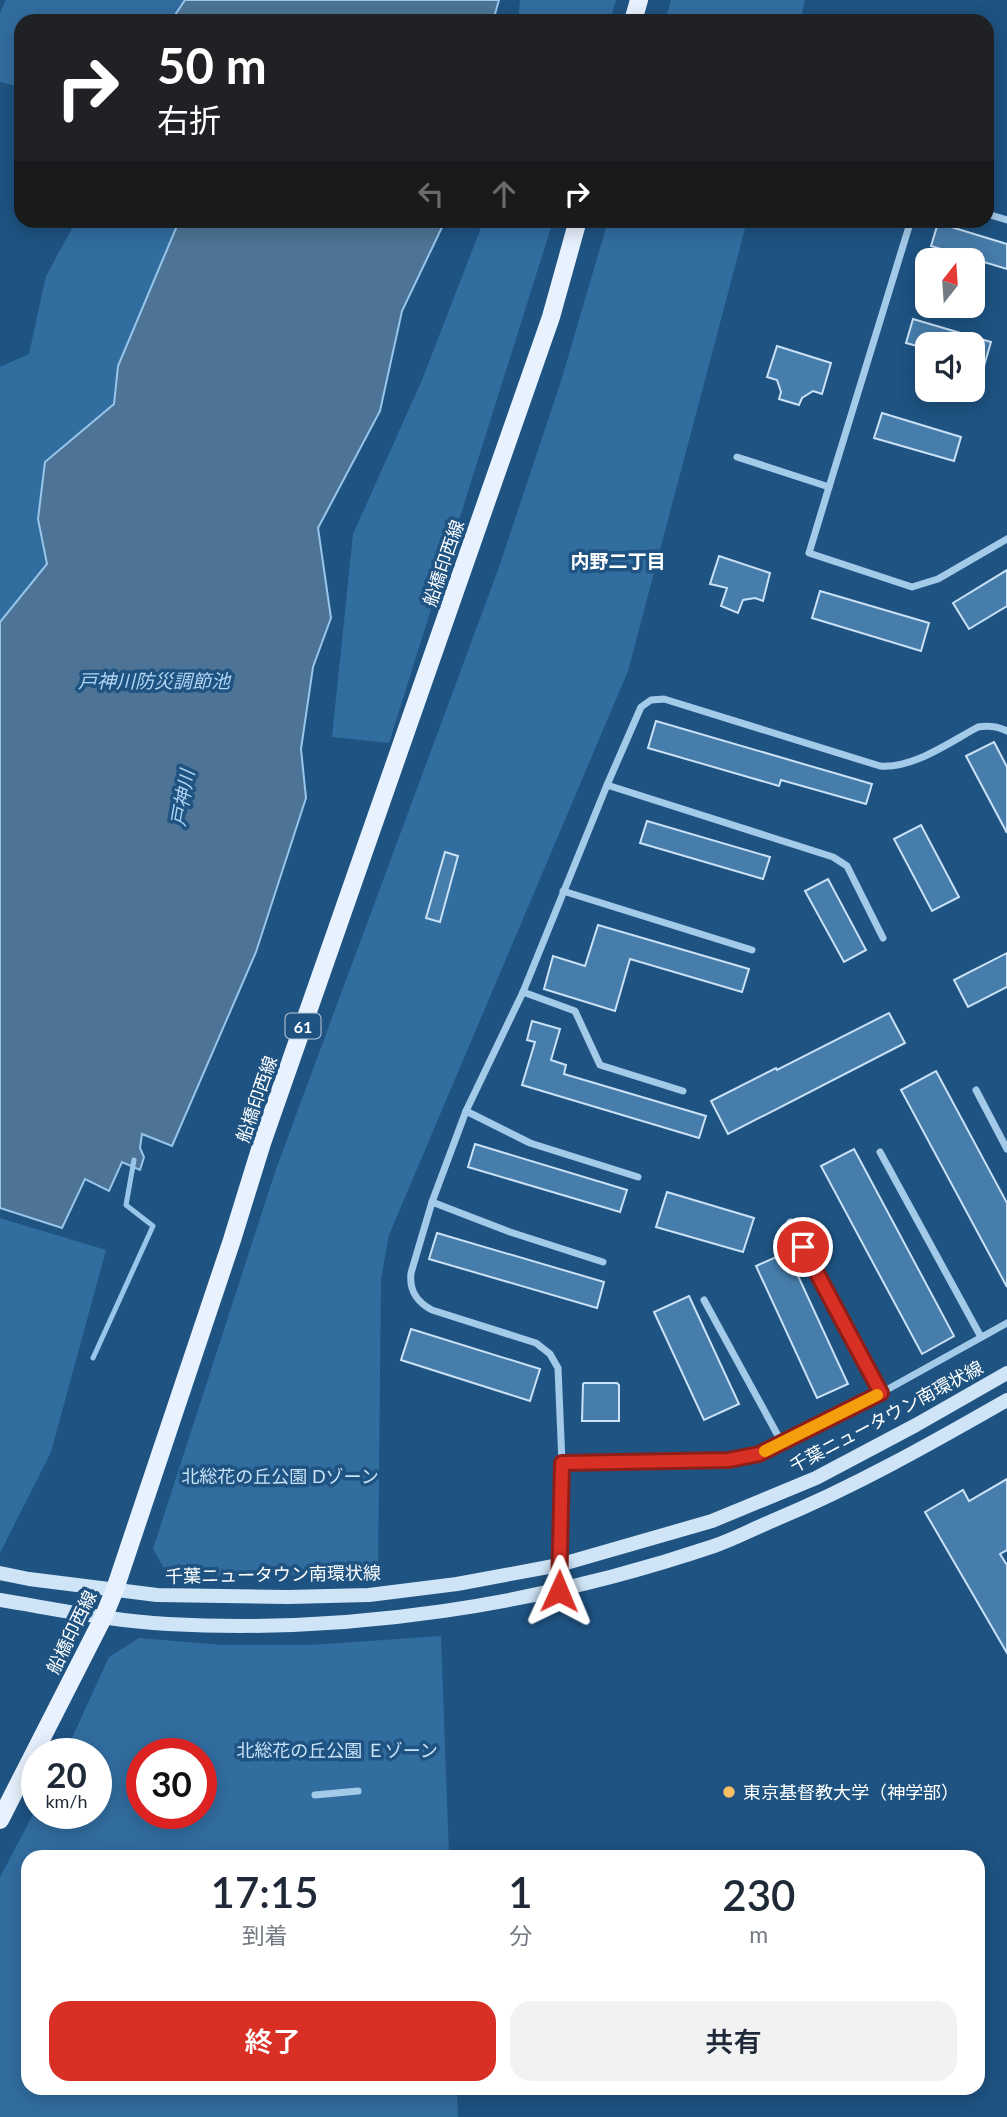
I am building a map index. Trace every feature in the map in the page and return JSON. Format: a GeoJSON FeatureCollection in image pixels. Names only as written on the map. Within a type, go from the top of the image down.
{"type":"FeatureCollection","features":[{"type":"Feature","properties":{"kind":"main road","name":"船橋印西線"},"geometry":{"type":"LineString","coordinates":[[0,1820],[104,1616],[115,1588],[262,1143],[551,317],[576,228]]}},
{"type":"Feature","properties":{"kind":"main road","name":"千葉ニュータウン南環状線"},"geometry":{"type":"LineString","coordinates":[[0,1573],[157,1595],[288,1597],[369,1595],[457,1584],[559,1565],[712,1521],[816,1478],[1007,1373]]}},
{"type":"Feature","properties":{"kind":"main road"},"geometry":{"type":"LineString","coordinates":[[0,1600],[166,1624],[285,1626],[343,1623],[458,1609],[559,1591],[716,1546],[827,1498],[1007,1400]]}},
{"type":"Feature","properties":{"kind":"street"},"geometry":{"type":"LineString","coordinates":[[909,228],[809,553],[912,587],[938,579],[1007,539]]}},
{"type":"Feature","properties":{"kind":"street"},"geometry":{"type":"LineString","coordinates":[[737,457],[829,487]]}},
{"type":"Feature","properties":{"kind":"street"},"geometry":{"type":"LineString","coordinates":[[559,1591],[562,1463],[558,1368],[550,1354],[536,1343],[432,1310],[419,1302],[410,1280],[432,1202],[466,1111],[523,992],[641,706],[651,700],[664,699],[888,767],[912,762],[978,727],[999,727],[1007,731]]}},
{"type":"Feature","properties":{"kind":"street"},"geometry":{"type":"LineString","coordinates":[[607,785],[833,857],[847,866],[883,938]]}},
{"type":"Feature","properties":{"kind":"street"},"geometry":{"type":"LineString","coordinates":[[563,891],[752,950]]}},
{"type":"Feature","properties":{"kind":"street"},"geometry":{"type":"LineString","coordinates":[[523,992],[575,1011],[600,1065],[683,1091]]}},
{"type":"Feature","properties":{"kind":"street"},"geometry":{"type":"LineString","coordinates":[[976,1090],[1007,1149]]}},
{"type":"Feature","properties":{"kind":"street"},"geometry":{"type":"LineString","coordinates":[[466,1111],[530,1143],[638,1177]]}},
{"type":"Feature","properties":{"kind":"street"},"geometry":{"type":"LineString","coordinates":[[880,1152],[981,1337]]}},
{"type":"Feature","properties":{"kind":"street"},"geometry":{"type":"LineString","coordinates":[[432,1202],[510,1232],[603,1262]]}},
{"type":"Feature","properties":{"kind":"street"},"geometry":{"type":"LineString","coordinates":[[790,1222],[881,1393]]}},
{"type":"Feature","properties":{"kind":"street"},"geometry":{"type":"LineString","coordinates":[[704,1300],[782,1443]]}},
{"type":"Feature","properties":{"kind":"street"},"geometry":{"type":"LineString","coordinates":[[562,1463],[729,1460],[759,1454],[881,1393],[1007,1323]]}},
{"type":"Feature","properties":{"kind":"street"},"geometry":{"type":"LineString","coordinates":[[315,1794],[358,1791]]}},
{"type":"Feature","properties":{"kind":"green space"},"geometry":{"type":"Polygon","coordinates":[[[6,0],[185,0],[176,14],[14,14],[14,85],[0,82],[0,13],[6,0]]]}},
{"type":"Feature","properties":{"kind":"green space"},"geometry":{"type":"Polygon","coordinates":[[[520,0],[616,0],[612,14],[519,14],[520,0]]]}},
{"type":"Feature","properties":{"kind":"green space"},"geometry":{"type":"Polygon","coordinates":[[[671,0],[805,0],[802,14],[667,14],[671,0]]]}},
{"type":"Feature","properties":{"kind":"green space"},"geometry":{"type":"Polygon","coordinates":[[[72,228],[176,228],[118,366],[114,404],[45,462],[38,519],[47,564],[0,622],[0,367],[29,354],[46,276],[72,228]]]}},
{"type":"Feature","properties":{"kind":"green space"},"geometry":{"type":"Polygon","coordinates":[[[481,228],[551,228],[389,743],[332,737],[353,534],[422,380],[481,228]]]}},
{"type":"Feature","properties":{"kind":"green space","name":"北総花の丘公園 Dゾーン"},"geometry":{"type":"Polygon","coordinates":[[[606,228],[745,228],[628,671],[389,1235],[381,1279],[378,1570],[279,1576],[168,1575],[153,1549],[276,1169],[498,570],[561,381],[606,228]]]}},
{"type":"Feature","properties":{"kind":"green space"},"geometry":{"type":"Polygon","coordinates":[[[0,1218],[106,1250],[51,1452],[0,1553],[0,1218]]]}},
{"type":"Feature","properties":{"kind":"green space","name":"北総花の丘公園 Ｅゾーン"},"geometry":{"type":"Polygon","coordinates":[[[441,1636],[449,1850],[21,1850],[21,2095],[457,2095],[458,2117],[0,2117],[0,1877],[25,1829],[112,1829],[112,1738],[72,1738],[109,1657],[139,1638],[223,1645],[310,1645],[441,1636]]]}},
{"type":"Feature","properties":{"kind":"water"},"geometry":{"type":"Polygon","coordinates":[[[185,0],[499,0],[495,14],[176,14],[185,0]]]}},
{"type":"Feature","properties":{"kind":"water","name":"戸神川防災調節池"},"geometry":{"type":"Polygon","coordinates":[[[176,228],[442,228],[402,311],[380,411],[318,528],[331,618],[313,667],[301,749],[306,798],[256,952],[172,1146],[142,1134],[140,1148],[144,1157],[140,1170],[122,1162],[109,1191],[85,1179],[62,1228],[0,1208],[0,622],[47,564],[38,519],[45,462],[114,404],[118,366],[176,228]]]}},
{"type":"Feature","properties":{"kind":"building"},"geometry":{"type":"Polygon","coordinates":[[[936,228],[954,228],[1007,244],[1007,269],[985,262],[985,248],[931,246],[936,228]]]}},
{"type":"Feature","properties":{"kind":"building"},"geometry":{"type":"Polygon","coordinates":[[[913,319],[957,332],[915,332],[915,345],[906,343],[913,319]]]}},
{"type":"Feature","properties":{"kind":"building"},"geometry":{"type":"Polygon","coordinates":[[[985,340],[991,342],[985,363],[985,340]]]}},
{"type":"Feature","properties":{"kind":"building"},"geometry":{"type":"Polygon","coordinates":[[[777,346],[831,363],[822,394],[813,391],[802,398],[799,405],[779,399],[781,392],[777,380],[767,377],[777,346]]]}},
{"type":"Feature","properties":{"kind":"building"},"geometry":{"type":"Polygon","coordinates":[[[882,413],[961,437],[954,461],[874,438],[882,413]]]}},
{"type":"Feature","properties":{"kind":"building"},"geometry":{"type":"Polygon","coordinates":[[[719,556],[770,573],[763,601],[755,598],[743,600],[738,613],[721,606],[727,588],[710,584],[719,556]]]}},
{"type":"Feature","properties":{"kind":"building"},"geometry":{"type":"Polygon","coordinates":[[[1007,570],[1007,606],[969,629],[953,603],[1007,570]]]}},
{"type":"Feature","properties":{"kind":"building"},"geometry":{"type":"Polygon","coordinates":[[[820,591],[929,623],[921,651],[812,618],[820,591]]]}},
{"type":"Feature","properties":{"kind":"building"},"geometry":{"type":"Polygon","coordinates":[[[656,721],[872,784],[866,804],[781,780],[779,786],[648,748],[656,721]]]}},
{"type":"Feature","properties":{"kind":"building"},"geometry":{"type":"Polygon","coordinates":[[[994,742],[1007,767],[1007,833],[966,756],[994,742]]]}},
{"type":"Feature","properties":{"kind":"building"},"geometry":{"type":"Polygon","coordinates":[[[647,821],[770,857],[763,879],[640,843],[647,821]]]}},
{"type":"Feature","properties":{"kind":"building"},"geometry":{"type":"Polygon","coordinates":[[[921,825],[959,897],[932,911],[894,839],[921,825]]]}},
{"type":"Feature","properties":{"kind":"building"},"geometry":{"type":"Polygon","coordinates":[[[445,852],[458,856],[440,922],[426,918],[445,852]]]}},
{"type":"Feature","properties":{"kind":"building"},"geometry":{"type":"Polygon","coordinates":[[[828,879],[866,950],[844,962],[805,891],[828,879]]]}},
{"type":"Feature","properties":{"kind":"building"},"geometry":{"type":"Polygon","coordinates":[[[598,925],[749,969],[742,992],[630,959],[615,1011],[544,989],[553,956],[585,966],[598,925]]]}},
{"type":"Feature","properties":{"kind":"building"},"geometry":{"type":"Polygon","coordinates":[[[1007,953],[1007,987],[968,1007],[954,980],[1007,953]]]}},
{"type":"Feature","properties":{"kind":"building"},"geometry":{"type":"Polygon","coordinates":[[[889,1013],[905,1043],[728,1134],[711,1101],[889,1013]]]}},
{"type":"Feature","properties":{"kind":"building"},"geometry":{"type":"Polygon","coordinates":[[[532,1021],[560,1029],[551,1060],[566,1065],[564,1074],[706,1116],[699,1138],[522,1085],[535,1042],[527,1040],[532,1021]]]}},
{"type":"Feature","properties":{"kind":"building"},"geometry":{"type":"Polygon","coordinates":[[[936,1071],[1007,1203],[1007,1287],[901,1090],[936,1071]]]}},
{"type":"Feature","properties":{"kind":"building"},"geometry":{"type":"Polygon","coordinates":[[[475,1144],[627,1190],[620,1212],[468,1167],[475,1144]]]}},
{"type":"Feature","properties":{"kind":"building"},"geometry":{"type":"Polygon","coordinates":[[[854,1149],[954,1336],[922,1354],[821,1166],[854,1149]]]}},
{"type":"Feature","properties":{"kind":"building"},"geometry":{"type":"Polygon","coordinates":[[[667,1192],[754,1218],[743,1252],[656,1227],[667,1192]]]}},
{"type":"Feature","properties":{"kind":"building"},"geometry":{"type":"Polygon","coordinates":[[[437,1233],[604,1282],[597,1308],[429,1259],[437,1233]]]}},
{"type":"Feature","properties":{"kind":"building"},"geometry":{"type":"Polygon","coordinates":[[[787,1252],[848,1384],[817,1398],[756,1266],[787,1252]]]}},
{"type":"Feature","properties":{"kind":"building"},"geometry":{"type":"Polygon","coordinates":[[[689,1296],[739,1404],[704,1420],[654,1312],[689,1296]]]}},
{"type":"Feature","properties":{"kind":"building"},"geometry":{"type":"Polygon","coordinates":[[[411,1329],[540,1369],[530,1401],[401,1360],[411,1329]]]}},
{"type":"Feature","properties":{"kind":"building"},"geometry":{"type":"Polygon","coordinates":[[[584,1383],[619,1385],[619,1421],[582,1421],[584,1383]]]}},
{"type":"Feature","properties":{"kind":"building"},"geometry":{"type":"Polygon","coordinates":[[[1007,1479],[1007,1550],[1000,1554],[1007,1565],[1007,1653],[925,1512],[963,1490],[969,1501],[1007,1479]]]}},
{"type":"Feature","properties":{"kind":"waterway","name":"戸神川"},"geometry":{"type":"LineString","coordinates":[[93,1358],[153,1226],[126,1205],[134,1160]]}},
{"type":"Feature","properties":{"kind":"slow traffic"},"geometry":{"type":"LineString","coordinates":[[765,1451],[877,1395]]}},
{"type":"Feature","properties":{"kind":"place","name":"東京基督教大学（神学部）"},"geometry":{"type":"Point","coordinates":[729,1792]}},
{"type":"Feature","properties":{"kind":"district","name":"内野二丁目"},"geometry":{"type":"Point","coordinates":[618,560]}},
{"type":"Feature","properties":{"kind":"route"},"geometry":{"type":"LineString","coordinates":[[559,1591],[562,1463],[729,1460],[759,1454],[881,1393],[803,1247]]}}]}
